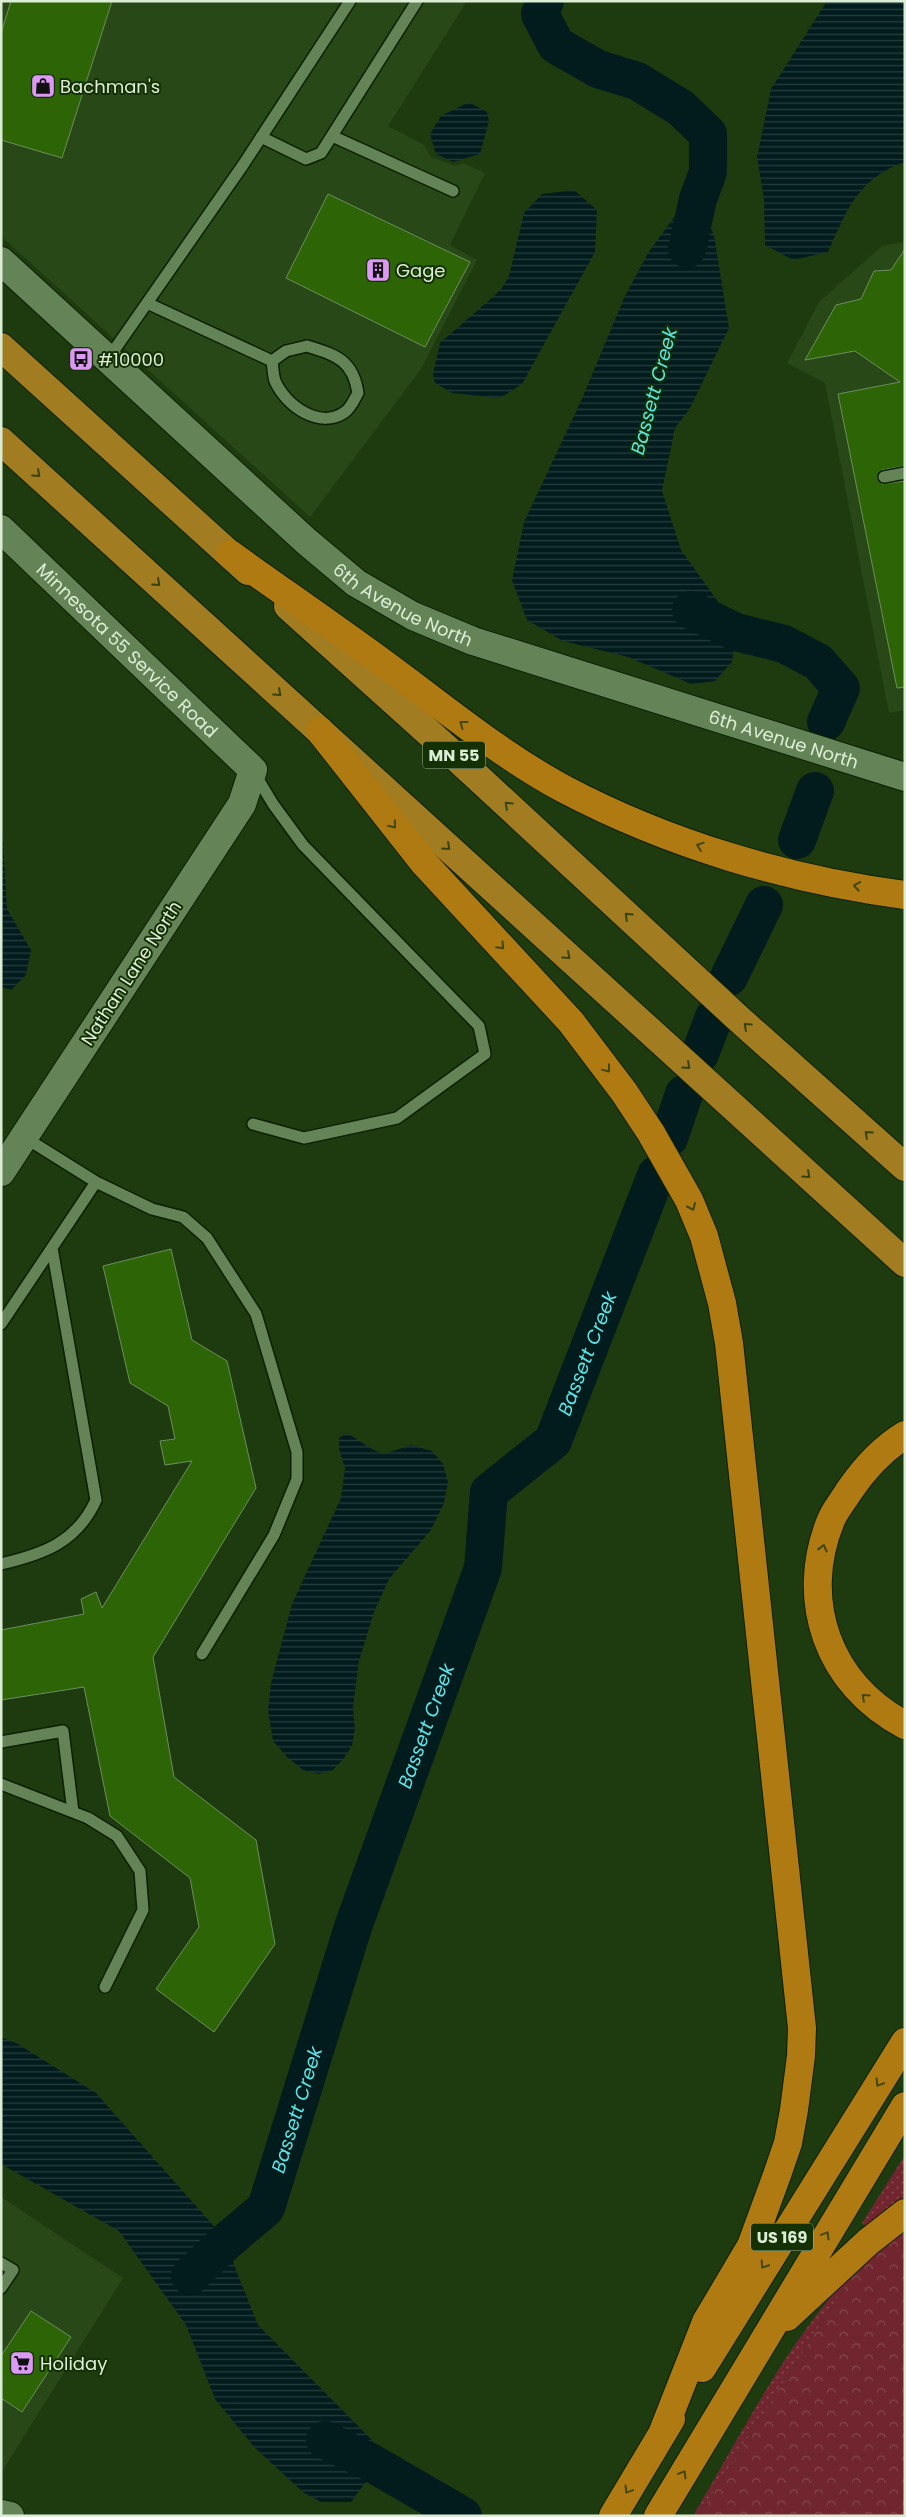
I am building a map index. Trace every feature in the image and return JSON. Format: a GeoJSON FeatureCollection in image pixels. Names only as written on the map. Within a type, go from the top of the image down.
{"type":"FeatureCollection","features":[{"type":"Feature","properties":{"kind":"highway","name":"MN 55"},"geometry":{"type":"LineString","coordinates":[[1,347],[447,749],[740,1020],[905,1167]]}},
{"type":"Feature","properties":{"kind":"highway"},"geometry":{"type":"LineString","coordinates":[[1,441],[905,1263]]}},
{"type":"Feature","properties":{"kind":"highway"},"geometry":{"type":"LineString","coordinates":[[230,554],[382,662],[482,738],[564,789],[648,827],[736,860],[795,876],[905,895]]}},
{"type":"Feature","properties":{"kind":"highway"},"geometry":{"type":"LineString","coordinates":[[320,731],[424,863],[570,1022],[624,1092],[651,1133],[689,1200],[704,1236],[722,1303],[729,1343],[767,1685],[802,2028],[801,2056],[788,2143],[766,2208],[751,2246],[706,2322],[662,2434]]}},
{"type":"Feature","properties":{"kind":"highway"},"geometry":{"type":"LineString","coordinates":[[905,1435],[890,1445],[869,1464],[831,1519],[822,1551],[816,1585],[828,1641],[851,1684],[869,1700],[905,1725]]}},
{"type":"Feature","properties":{"kind":"highway","name":"US 169"},"geometry":{"type":"LineString","coordinates":[[612,2516],[745,2296],[905,2042]]}},
{"type":"Feature","properties":{"kind":"highway","name":"US 169"},"geometry":{"type":"LineString","coordinates":[[658,2516],[905,2106]]}},
{"type":"Feature","properties":{"kind":"highway"},"geometry":{"type":"LineString","coordinates":[[766,2337],[868,2242],[905,2213]]}},
{"type":"Feature","properties":{"kind":"street","name":"6th Avenue North"},"geometry":{"type":"LineString","coordinates":[[1,261],[255,495],[349,577],[412,616],[473,641],[905,777]]}},
{"type":"Feature","properties":{"kind":"street","name":"Minnesota 55 Service Road"},"geometry":{"type":"LineString","coordinates":[[1,529],[253,770]]}},
{"type":"Feature","properties":{"kind":"street","name":"Nathan Lane North"},"geometry":{"type":"LineString","coordinates":[[1,1172],[242,804],[253,770]]}},
{"type":"Feature","properties":{"kind":"street"},"geometry":{"type":"LineString","coordinates":[[1,2514],[10,2516]]}},
{"type":"Feature","properties":{"kind":"lane"},"geometry":{"type":"LineString","coordinates":[[108,359],[262,137],[350,1]]}},
{"type":"Feature","properties":{"kind":"lane"},"geometry":{"type":"LineString","coordinates":[[262,137],[306,159],[322,153],[417,1]]}},
{"type":"Feature","properties":{"kind":"lane"},"geometry":{"type":"LineString","coordinates":[[332,136],[453,191]]}},
{"type":"Feature","properties":{"kind":"lane"},"geometry":{"type":"LineString","coordinates":[[147,302],[272,361]]}},
{"type":"Feature","properties":{"kind":"lane"},"geometry":{"type":"LineString","coordinates":[[307,346],[328,352],[341,360],[356,376],[358,393],[346,412],[329,419],[306,414],[286,396],[275,380],[272,361],[286,351],[307,346]]}},
{"type":"Feature","properties":{"kind":"lane"},"geometry":{"type":"LineString","coordinates":[[884,477],[905,473]]}},
{"type":"Feature","properties":{"kind":"lane"},"geometry":{"type":"LineString","coordinates":[[253,770],[273,804],[304,845],[479,1026],[485,1054],[397,1118],[304,1138],[253,1124]]}},
{"type":"Feature","properties":{"kind":"lane"},"geometry":{"type":"LineString","coordinates":[[24,1137],[96,1182],[152,1209],[183,1217],[207,1238],[256,1314],[297,1452],[296,1479],[274,1535],[202,1654]]}},
{"type":"Feature","properties":{"kind":"lane"},"geometry":{"type":"LineString","coordinates":[[1,1324],[96,1182]]}},
{"type":"Feature","properties":{"kind":"lane"},"geometry":{"type":"LineString","coordinates":[[1,1564],[33,1557],[63,1542],[88,1518],[96,1500],[52,1248]]}},
{"type":"Feature","properties":{"kind":"lane"},"geometry":{"type":"LineString","coordinates":[[1,1742],[63,1730],[73,1812]]}},
{"type":"Feature","properties":{"kind":"lane"},"geometry":{"type":"LineString","coordinates":[[1,1784],[73,1812],[117,1836],[140,1871],[143,1910],[105,1987]]}},
{"type":"Feature","properties":{"kind":"lane"},"geometry":{"type":"LineString","coordinates":[[1,2263],[13,2270],[1,2288]]}},
{"type":"Feature","properties":{"kind":"shaded area"},"geometry":{"type":"Polygon","coordinates":[[[1,1],[467,1],[388,126],[424,145],[431,157],[455,166],[463,163],[485,173],[450,245],[477,260],[421,369],[310,517],[1,236],[1,1]]]}},
{"type":"Feature","properties":{"kind":"shaded area"},"geometry":{"type":"Polygon","coordinates":[[[905,242],[905,710],[889,713],[825,383],[787,363],[819,302],[882,246],[905,242]]]}},
{"type":"Feature","properties":{"kind":"shaded area"},"geometry":{"type":"Polygon","coordinates":[[[1,2197],[123,2278],[1,2473],[1,2197]]]}},
{"type":"Feature","properties":{"kind":"green space"},"geometry":{"type":"Polygon","coordinates":[[[905,2155],[905,2204],[870,2229],[862,2223],[905,2155]]]}},
{"type":"Feature","properties":{"kind":"green space"},"geometry":{"type":"Polygon","coordinates":[[[905,2227],[905,2516],[698,2516],[858,2266],[905,2227]]]}},
{"type":"Feature","properties":{"kind":"green space"},"geometry":{"type":"Polygon","coordinates":[[[858,2266],[698,2516],[693,2516],[749,2418],[788,2355],[833,2294],[858,2266]]]}},
{"type":"Feature","properties":{"kind":"water"},"geometry":{"type":"Polygon","coordinates":[[[827,1],[905,1],[905,162],[889,169],[865,186],[848,209],[828,252],[793,260],[765,245],[764,200],[757,157],[771,89],[827,1]]]}},
{"type":"Feature","properties":{"kind":"water"},"geometry":{"type":"Polygon","coordinates":[[[469,102],[487,112],[489,121],[480,154],[453,162],[436,154],[430,134],[441,116],[469,102]]]}},
{"type":"Feature","properties":{"kind":"water"},"geometry":{"type":"Polygon","coordinates":[[[574,190],[597,210],[595,252],[522,384],[500,398],[452,393],[435,383],[433,374],[440,343],[494,296],[502,288],[509,276],[524,213],[542,194],[574,190]]]}},
{"type":"Feature","properties":{"kind":"water"},"geometry":{"type":"Polygon","coordinates":[[[694,190],[714,235],[729,328],[689,410],[675,428],[662,491],[681,550],[737,628],[732,662],[715,681],[691,684],[628,657],[563,641],[527,620],[512,580],[524,522],[581,401],[624,298],[648,253],[694,190]]]}},
{"type":"Feature","properties":{"kind":"water"},"geometry":{"type":"Polygon","coordinates":[[[1,810],[7,909],[31,950],[26,975],[11,990],[1,987],[1,810]]]}},
{"type":"Feature","properties":{"kind":"water"},"geometry":{"type":"Polygon","coordinates":[[[347,1433],[372,1449],[384,1454],[411,1445],[432,1451],[443,1464],[448,1482],[444,1503],[431,1530],[389,1579],[374,1612],[359,1661],[353,1707],[355,1729],[352,1746],[333,1770],[319,1774],[303,1770],[287,1757],[273,1741],[268,1710],[271,1683],[292,1604],[341,1498],[345,1468],[339,1449],[339,1438],[347,1433]]]}},
{"type":"Feature","properties":{"kind":"water"},"geometry":{"type":"Polygon","coordinates":[[[1,2037],[18,2044],[96,2093],[227,2241],[236,2270],[258,2325],[373,2441],[368,2479],[351,2502],[321,2502],[304,2493],[255,2448],[215,2399],[186,2325],[119,2231],[1,2164],[1,2037]]]}},
{"type":"Feature","properties":{"kind":"building","name":"Bachman's"},"geometry":{"type":"Polygon","coordinates":[[[11,1],[112,1],[62,158],[1,140],[1,33],[11,1]]]}},
{"type":"Feature","properties":{"kind":"building","name":"Gage"},"geometry":{"type":"Polygon","coordinates":[[[328,194],[470,262],[425,347],[286,278],[328,194]]]}},
{"type":"Feature","properties":{"kind":"building"},"geometry":{"type":"Polygon","coordinates":[[[905,249],[905,466],[882,470],[877,478],[882,484],[905,481],[905,687],[897,688],[838,394],[900,382],[855,351],[805,360],[836,305],[861,299],[874,271],[891,270],[905,249]]]}},
{"type":"Feature","properties":{"kind":"building"},"geometry":{"type":"Polygon","coordinates":[[[171,1249],[192,1340],[227,1361],[256,1488],[153,1657],[174,1777],[256,1840],[275,1944],[214,2032],[156,1989],[199,1927],[190,1878],[110,1816],[84,1687],[1,1700],[1,1630],[84,1614],[81,1599],[96,1592],[102,1608],[192,1461],[165,1465],[160,1441],[175,1439],[168,1406],[130,1383],[103,1266],[171,1249]]]}},
{"type":"Feature","properties":{"kind":"building"},"geometry":{"type":"Polygon","coordinates":[[[31,2311],[71,2337],[22,2412],[1,2398],[1,2356],[31,2311]]]}},
{"type":"Feature","properties":{"kind":"waterway","name":"Bassett Creek"},"geometry":{"type":"LineString","coordinates":[[545,1],[540,14],[556,45],[598,69],[637,81],[681,108],[708,134],[708,172],[698,199],[687,249]]}},
{"type":"Feature","properties":{"kind":"waterway","name":"Bassett Creek"},"geometry":{"type":"LineString","coordinates":[[691,610],[736,632],[784,644],[818,662],[841,688],[826,722]]}},
{"type":"Feature","properties":{"kind":"waterway","name":"Bassett Creek"},"geometry":{"type":"LineString","coordinates":[[797,840],[815,791]]}},
{"type":"Feature","properties":{"kind":"waterway","name":"Bassett Creek"},"geometry":{"type":"LineString","coordinates":[[729,977],[764,905]]}},
{"type":"Feature","properties":{"kind":"waterway","name":"Bassett Creek"},"geometry":{"type":"LineString","coordinates":[[700,1054],[714,1017]]}},
{"type":"Feature","properties":{"kind":"waterway","name":"Bassett Creek"},"geometry":{"type":"LineString","coordinates":[[669,1138],[684,1094]]}},
{"type":"Feature","properties":{"kind":"waterway","name":"Bassett Creek"},"geometry":{"type":"LineString","coordinates":[[190,2276],[266,2208],[353,1927],[483,1568],[489,1492],[553,1441],[656,1175]]}},
{"type":"Feature","properties":{"kind":"waterway","name":"Bassett Creek"},"geometry":{"type":"LineString","coordinates":[[325,2440],[370,2462],[463,2516]]}},
{"type":"Feature","properties":{"kind":"place","name":"Bachman's"},"geometry":{"type":"Point","coordinates":[43,86]}},
{"type":"Feature","properties":{"kind":"place","name":"Gage"},"geometry":{"type":"Point","coordinates":[378,270]}},
{"type":"Feature","properties":{"kind":"place","name":"#10000"},"geometry":{"type":"Point","coordinates":[81,359]}},
{"type":"Feature","properties":{"kind":"place","name":"Holiday"},"geometry":{"type":"Point","coordinates":[22,2363]}}]}
